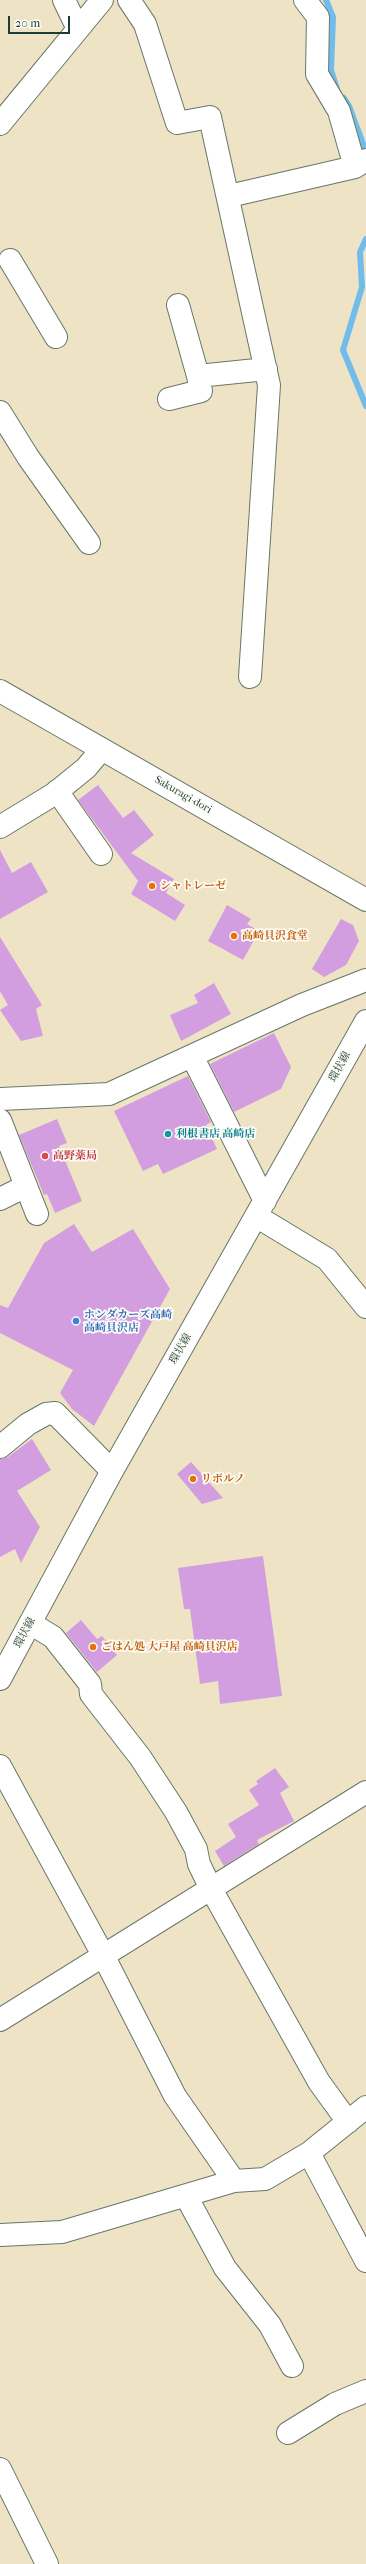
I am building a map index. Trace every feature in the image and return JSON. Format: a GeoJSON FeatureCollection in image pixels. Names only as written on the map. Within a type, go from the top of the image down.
{"type":"FeatureCollection","features":[{"type":"Feature","properties":{"kind":"street"},"geometry":{"type":"LineString","coordinates":[[64,0],[78,29]]}},
{"type":"Feature","properties":{"kind":"street"},"geometry":{"type":"LineString","coordinates":[[0,124],[102,0]]}},
{"type":"Feature","properties":{"kind":"street"},"geometry":{"type":"LineString","coordinates":[[129,0],[145,24],[177,123],[210,117],[229,196],[269,385],[250,677]]}},
{"type":"Feature","properties":{"kind":"street"},"geometry":{"type":"LineString","coordinates":[[229,196],[360,163],[339,112],[317,74],[318,17],[305,0]]}},
{"type":"Feature","properties":{"kind":"street"},"geometry":{"type":"LineString","coordinates":[[3,258],[56,337]]}},
{"type":"Feature","properties":{"kind":"street"},"geometry":{"type":"LineString","coordinates":[[169,399],[201,391],[178,305]]}},
{"type":"Feature","properties":{"kind":"street"},"geometry":{"type":"LineString","coordinates":[[198,376],[266,369]]}},
{"type":"Feature","properties":{"kind":"street"},"geometry":{"type":"LineString","coordinates":[[0,412],[28,457],[89,543]]}},
{"type":"Feature","properties":{"kind":"street","name":"Sakuragi-dori"},"geometry":{"type":"LineString","coordinates":[[0,691],[366,900]]}},
{"type":"Feature","properties":{"kind":"street"},"geometry":{"type":"LineString","coordinates":[[0,827],[57,791],[86,768],[102,749]]}},
{"type":"Feature","properties":{"kind":"street"},"geometry":{"type":"LineString","coordinates":[[57,791],[102,854]]}},
{"type":"Feature","properties":{"kind":"street"},"geometry":{"type":"LineString","coordinates":[[0,1099],[109,1094],[302,1005],[366,980]]}},
{"type":"Feature","properties":{"kind":"street","name":"環状線"},"geometry":{"type":"LineString","coordinates":[[0,1679],[112,1471],[366,1022]]}},
{"type":"Feature","properties":{"kind":"street"},"geometry":{"type":"LineString","coordinates":[[192,1056],[261,1209],[327,1259],[366,1307]]}},
{"type":"Feature","properties":{"kind":"street"},"geometry":{"type":"LineString","coordinates":[[0,1120],[36,1214]]}},
{"type":"Feature","properties":{"kind":"street"},"geometry":{"type":"LineString","coordinates":[[0,1199],[26,1186]]}},
{"type":"Feature","properties":{"kind":"street"},"geometry":{"type":"LineString","coordinates":[[0,1447],[28,1424],[46,1414],[55,1413],[112,1471]]}},
{"type":"Feature","properties":{"kind":"street"},"geometry":{"type":"LineString","coordinates":[[0,2235],[62,2232],[234,2182],[265,2179],[310,2153],[361,2114],[319,2082],[210,1887],[199,1864],[196,1849],[176,1812],[140,1757],[91,1694],[90,1684],[53,1637],[30,1623]]}},
{"type":"Feature","properties":{"kind":"street"},"geometry":{"type":"LineString","coordinates":[[0,1766],[103,1955],[175,2096],[234,2182]]}},
{"type":"Feature","properties":{"kind":"street"},"geometry":{"type":"LineString","coordinates":[[0,2020],[210,1887],[366,1792]]}},
{"type":"Feature","properties":{"kind":"street"},"geometry":{"type":"LineString","coordinates":[[310,2153],[366,2261]]}},
{"type":"Feature","properties":{"kind":"street"},"geometry":{"type":"LineString","coordinates":[[186,2196],[225,2268],[270,2325],[292,2366]]}},
{"type":"Feature","properties":{"kind":"street"},"geometry":{"type":"LineString","coordinates":[[288,2433],[335,2404],[366,2391]]}},
{"type":"Feature","properties":{"kind":"street"},"geometry":{"type":"LineString","coordinates":[[0,2469],[47,2564]]}},
{"type":"Feature","properties":{"kind":"building"},"geometry":{"type":"Polygon","coordinates":[[[98,785],[123,818],[134,810],[154,835],[131,853],[174,879],[166,893],[185,905],[175,921],[131,894],[138,881],[78,800],[98,785]]]}},
{"type":"Feature","properties":{"kind":"building"},"geometry":{"type":"Polygon","coordinates":[[[0,850],[12,873],[31,862],[48,892],[0,919],[0,850]]]}},
{"type":"Feature","properties":{"kind":"building","name":"高崎貝沢食堂"},"geometry":{"type":"Polygon","coordinates":[[[227,905],[251,919],[247,924],[259,931],[243,960],[208,941],[227,905]]]}},
{"type":"Feature","properties":{"kind":"building"},"geometry":{"type":"Polygon","coordinates":[[[341,919],[353,925],[359,941],[346,965],[324,977],[312,969],[341,919]]]}},
{"type":"Feature","properties":{"kind":"building"},"geometry":{"type":"Polygon","coordinates":[[[0,937],[42,1005],[36,1009],[43,1036],[21,1041],[0,1010],[8,1005],[0,991],[0,937]]]}},
{"type":"Feature","properties":{"kind":"building"},"geometry":{"type":"Polygon","coordinates":[[[214,983],[231,1014],[181,1041],[170,1015],[198,1003],[194,995],[214,983]]]}},
{"type":"Feature","properties":{"kind":"building"},"geometry":{"type":"Polygon","coordinates":[[[274,1033],[291,1067],[281,1089],[234,1112],[210,1064],[274,1033]]]}},
{"type":"Feature","properties":{"kind":"building","name":"利根書店 高崎店"},"geometry":{"type":"Polygon","coordinates":[[[188,1076],[211,1122],[206,1125],[217,1149],[163,1174],[158,1164],[143,1171],[114,1111],[188,1076]]]}},
{"type":"Feature","properties":{"kind":"building","name":"高野薬局"},"geometry":{"type":"Polygon","coordinates":[[[57,1119],[67,1143],[59,1146],[82,1201],[55,1213],[47,1194],[44,1195],[19,1135],[57,1119]]]}},
{"type":"Feature","properties":{"kind":"building","name":"ホンダカーズ高崎 高崎貝沢店"},"geometry":{"type":"Polygon","coordinates":[[[74,1224],[92,1252],[133,1229],[170,1289],[94,1426],[72,1409],[60,1393],[73,1370],[0,1333],[0,1305],[8,1308],[44,1243],[74,1224]]]}},
{"type":"Feature","properties":{"kind":"building"},"geometry":{"type":"Polygon","coordinates":[[[32,1439],[51,1470],[17,1491],[40,1527],[21,1563],[15,1549],[0,1557],[0,1459],[8,1457],[32,1439]]]}},
{"type":"Feature","properties":{"kind":"building","name":"リボルノ"},"geometry":{"type":"Polygon","coordinates":[[[191,1462],[223,1498],[202,1504],[177,1474],[191,1462]]]}},
{"type":"Feature","properties":{"kind":"building"},"geometry":{"type":"Polygon","coordinates":[[[263,1556],[282,1696],[220,1704],[218,1681],[200,1684],[190,1609],[184,1609],[178,1568],[263,1556]]]}},
{"type":"Feature","properties":{"kind":"building","name":"ごはん処 大戸屋 高崎貝沢店"},"geometry":{"type":"Polygon","coordinates":[[[81,1620],[97,1639],[102,1636],[117,1655],[97,1672],[66,1633],[81,1620]]]}},
{"type":"Feature","properties":{"kind":"building"},"geometry":{"type":"Polygon","coordinates":[[[275,1768],[289,1787],[280,1793],[294,1821],[257,1840],[259,1844],[224,1866],[215,1851],[236,1837],[228,1824],[259,1805],[249,1790],[258,1784],[256,1781],[275,1768]]]}},
{"type":"Feature","properties":{"kind":"waterway"},"geometry":{"type":"LineString","coordinates":[[326,0],[333,17],[331,70],[337,89]]}},
{"type":"Feature","properties":{"kind":"waterway"},"geometry":{"type":"LineString","coordinates":[[344,98],[349,106],[366,152]]}},
{"type":"Feature","properties":{"kind":"waterway"},"geometry":{"type":"LineString","coordinates":[[366,239],[360,252],[362,287],[343,350],[366,406]]}},
{"type":"Feature","properties":{"kind":"place","name":"シャトレーゼ"},"geometry":{"type":"Point","coordinates":[152,886]}},
{"type":"Feature","properties":{"kind":"place","name":"高崎貝沢食堂"},"geometry":{"type":"Point","coordinates":[234,936]}},
{"type":"Feature","properties":{"kind":"place","name":"利根書店 高崎店"},"geometry":{"type":"Point","coordinates":[168,1134]}},
{"type":"Feature","properties":{"kind":"place","name":"高野薬局"},"geometry":{"type":"Point","coordinates":[45,1156]}},
{"type":"Feature","properties":{"kind":"place","name":"ホンダカーズ高崎 高崎貝沢店"},"geometry":{"type":"Point","coordinates":[76,1321]}},
{"type":"Feature","properties":{"kind":"place","name":"リボルノ"},"geometry":{"type":"Point","coordinates":[193,1479]}},
{"type":"Feature","properties":{"kind":"place","name":"ごはん処 大戸屋 高崎貝沢店"},"geometry":{"type":"Point","coordinates":[93,1647]}}]}
